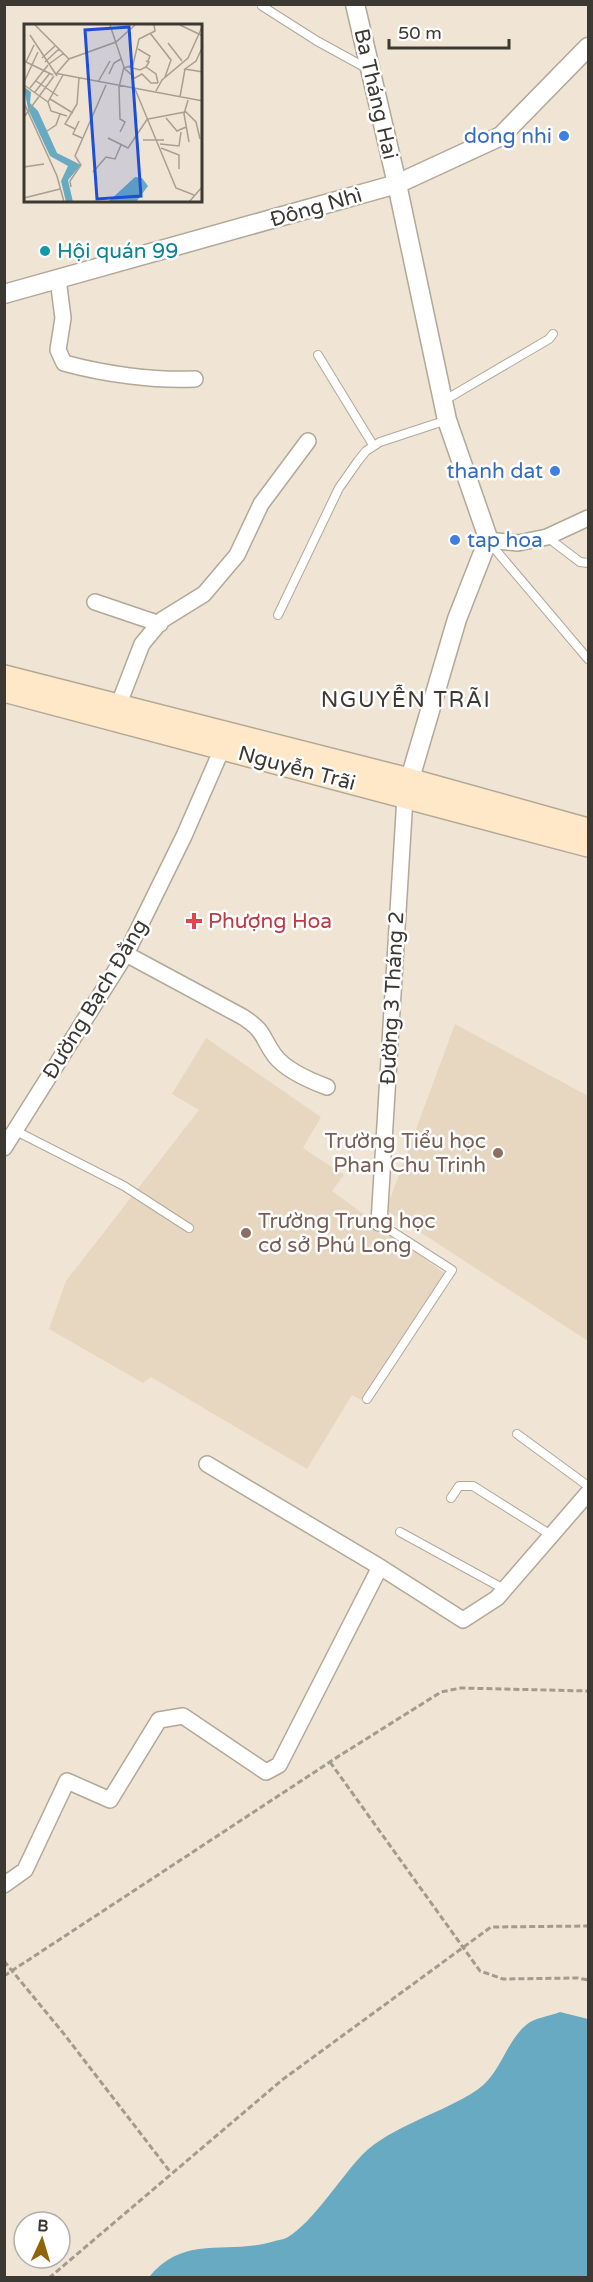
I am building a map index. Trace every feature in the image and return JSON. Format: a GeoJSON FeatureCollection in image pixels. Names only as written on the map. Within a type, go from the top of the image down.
{"type":"FeatureCollection","features":[{"type":"Feature","properties":{"kind":"main road","name":"Nguyễn Trãi"},"geometry":{"type":"LineString","coordinates":[[4,676],[222,749],[588,829]]}},
{"type":"Feature","properties":{"kind":"main road","name":"Nguyễn Trãi"},"geometry":{"type":"LineString","coordinates":[[4,691],[116,713],[407,788],[588,846]]}},
{"type":"Feature","properties":{"kind":"street","name":"Ba Tháng Hai"},"geometry":{"type":"LineString","coordinates":[[355,4],[397,184],[447,420],[485,526],[486,542]]}},
{"type":"Feature","properties":{"kind":"street","name":"Đông Nhì"},"geometry":{"type":"LineString","coordinates":[[4,294],[397,184],[501,136],[588,47]]}},
{"type":"Feature","properties":{"kind":"street"},"geometry":{"type":"LineString","coordinates":[[58,279],[63,318],[58,350],[64,363],[81,368],[172,380],[195,379]]}},
{"type":"Feature","properties":{"kind":"street"},"geometry":{"type":"LineString","coordinates":[[116,713],[142,644],[159,624],[204,594],[237,555],[261,504],[308,441]]}},
{"type":"Feature","properties":{"kind":"street"},"geometry":{"type":"LineString","coordinates":[[486,542],[518,543],[547,537],[588,518]]}},
{"type":"Feature","properties":{"kind":"street","name":"Đường 3 Tháng 2"},"geometry":{"type":"LineString","coordinates":[[379,1223],[407,788],[457,619],[486,542]]}},
{"type":"Feature","properties":{"kind":"street"},"geometry":{"type":"LineString","coordinates":[[95,602],[159,624]]}},
{"type":"Feature","properties":{"kind":"street","name":"Đường Bạch Đằng"},"geometry":{"type":"LineString","coordinates":[[4,1148],[126,954],[184,836],[222,749]]}},
{"type":"Feature","properties":{"kind":"street"},"geometry":{"type":"LineString","coordinates":[[126,954],[243,1017],[258,1027],[275,1055],[282,1062],[327,1087]]}},
{"type":"Feature","properties":{"kind":"street"},"geometry":{"type":"LineString","coordinates":[[207,1464],[380,1567],[463,1620],[497,1598],[588,1492]]}},
{"type":"Feature","properties":{"kind":"street"},"geometry":{"type":"LineString","coordinates":[[4,1886],[26,1870],[67,1781],[110,1800],[159,1720],[183,1716],[266,1772],[279,1765],[380,1567]]}},
{"type":"Feature","properties":{"kind":"lane"},"geometry":{"type":"LineString","coordinates":[[262,6],[317,41],[369,70]]}},
{"type":"Feature","properties":{"kind":"lane"},"geometry":{"type":"LineString","coordinates":[[443,401],[549,339],[553,334]]}},
{"type":"Feature","properties":{"kind":"lane"},"geometry":{"type":"LineString","coordinates":[[318,355],[374,445]]}},
{"type":"Feature","properties":{"kind":"lane"},"geometry":{"type":"LineString","coordinates":[[278,615],[349,471],[374,445],[447,420]]}},
{"type":"Feature","properties":{"kind":"lane"},"geometry":{"type":"LineString","coordinates":[[547,537],[580,562],[588,563]]}},
{"type":"Feature","properties":{"kind":"lane"},"geometry":{"type":"LineString","coordinates":[[486,542],[588,659]]}},
{"type":"Feature","properties":{"kind":"lane"},"geometry":{"type":"LineString","coordinates":[[16,1131],[124,1186],[189,1228]]}},
{"type":"Feature","properties":{"kind":"lane","name":"Đường 3 Tháng 2"},"geometry":{"type":"LineString","coordinates":[[367,1399],[452,1270],[379,1223]]}},
{"type":"Feature","properties":{"kind":"lane"},"geometry":{"type":"LineString","coordinates":[[517,1434],[588,1486]]}},
{"type":"Feature","properties":{"kind":"lane"},"geometry":{"type":"LineString","coordinates":[[451,1498],[459,1486],[472,1486],[551,1535]]}},
{"type":"Feature","properties":{"kind":"lane"},"geometry":{"type":"LineString","coordinates":[[400,1532],[504,1589]]}},
{"type":"Feature","properties":{"kind":"path"},"geometry":{"type":"LineString","coordinates":[[4,1976],[441,1692],[461,1689],[588,1691]]}},
{"type":"Feature","properties":{"kind":"path"},"geometry":{"type":"LineString","coordinates":[[330,1762],[480,1971],[504,1979],[578,1978],[588,1980]]}},
{"type":"Feature","properties":{"kind":"path"},"geometry":{"type":"LineString","coordinates":[[49,2277],[282,2080],[491,1927],[588,1926]]}},
{"type":"Feature","properties":{"kind":"path"},"geometry":{"type":"LineString","coordinates":[[4,1961],[64,2034],[171,2174]]}},
{"type":"Feature","properties":{"kind":"shaded area","name":"Trường Tiểu học Phan Chu Trinh"},"geometry":{"type":"Polygon","coordinates":[[[455,1024],[588,1096],[588,1341],[386,1210],[455,1024]]]}},
{"type":"Feature","properties":{"kind":"shaded area","name":"Trường Trung học cơ sở Phú Long"},"geometry":{"type":"Polygon","coordinates":[[[206,1038],[321,1117],[303,1148],[344,1175],[332,1191],[447,1275],[361,1400],[352,1395],[307,1469],[151,1377],[143,1383],[49,1329],[66,1281],[199,1110],[172,1094],[206,1038]]]}},
{"type":"Feature","properties":{"kind":"water"},"geometry":{"type":"Polygon","coordinates":[[[560,2012],[588,2019],[588,2277],[149,2277],[163,2263],[193,2250],[258,2245],[288,2237],[307,2221],[354,2164],[374,2145],[387,2136],[477,2090],[492,2076],[519,2032],[526,2025],[560,2012]]]}},
{"type":"Feature","properties":{"kind":"place","name":"dong nhi"},"geometry":{"type":"Point","coordinates":[564,136]}},
{"type":"Feature","properties":{"kind":"place","name":"Hội quán 99"},"geometry":{"type":"Point","coordinates":[45,251]}},
{"type":"Feature","properties":{"kind":"place","name":"thanh dat"},"geometry":{"type":"Point","coordinates":[555,471]}},
{"type":"Feature","properties":{"kind":"place","name":"tap hoa"},"geometry":{"type":"Point","coordinates":[455,540]}},
{"type":"Feature","properties":{"kind":"place","name":"Phượng Hoa"},"geometry":{"type":"Point","coordinates":[194,921]}},
{"type":"Feature","properties":{"kind":"place","name":"Trường Tiểu học Phan Chu Trinh"},"geometry":{"type":"Point","coordinates":[498,1153]}},
{"type":"Feature","properties":{"kind":"place","name":"Trường Trung học cơ sở Phú Long"},"geometry":{"type":"Point","coordinates":[246,1233]}},
{"type":"Feature","properties":{"kind":"district","name":"NGUYỄN TRÃI"},"geometry":{"type":"Point","coordinates":[406,699]}}]}
